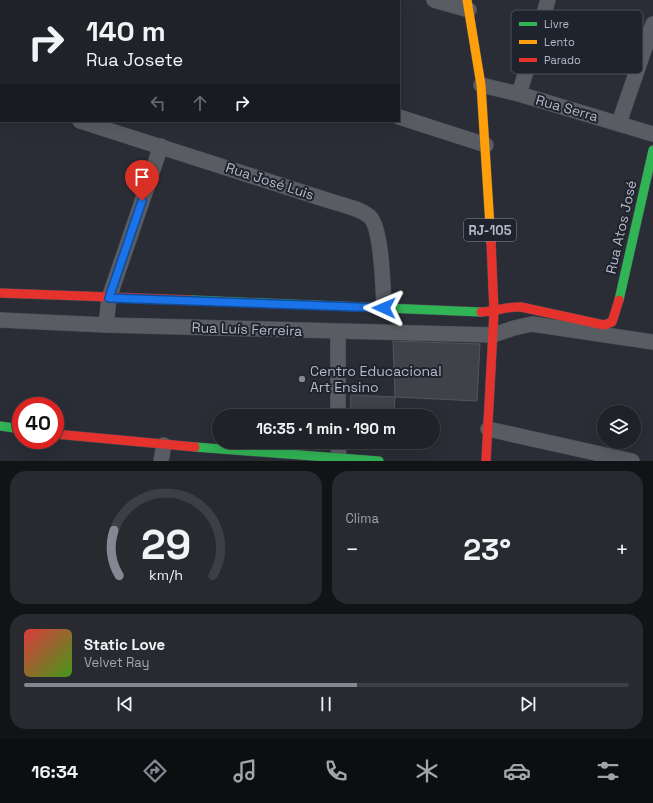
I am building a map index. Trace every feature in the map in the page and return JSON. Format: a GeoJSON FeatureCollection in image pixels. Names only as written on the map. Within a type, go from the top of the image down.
{"type":"FeatureCollection","features":[{"type":"Feature","properties":{"kind":"street"},"geometry":{"type":"LineString","coordinates":[[434,0],[468,5]]}},
{"type":"Feature","properties":{"kind":"street"},"geometry":{"type":"LineString","coordinates":[[545,10],[548,0]]}},
{"type":"Feature","properties":{"kind":"street","name":"RJ-105"},"geometry":{"type":"LineString","coordinates":[[468,5],[481,85],[486,145],[494,312],[486,461]]}},
{"type":"Feature","properties":{"kind":"street"},"geometry":{"type":"LineString","coordinates":[[643,53],[653,24]]}},
{"type":"Feature","properties":{"kind":"street"},"geometry":{"type":"LineString","coordinates":[[519,94],[525,74]]}},
{"type":"Feature","properties":{"kind":"street"},"geometry":{"type":"LineString","coordinates":[[619,123],[636,74]]}},
{"type":"Feature","properties":{"kind":"street","name":"Rua Serra"},"geometry":{"type":"LineString","coordinates":[[481,85],[519,94],[653,134]]}},
{"type":"Feature","properties":{"kind":"street"},"geometry":{"type":"LineString","coordinates":[[400,118],[486,145]]}},
{"type":"Feature","properties":{"kind":"street","name":"Rua José Luis"},"geometry":{"type":"LineString","coordinates":[[83,122],[330,201],[365,214],[375,225],[379,239],[384,308]]}},
{"type":"Feature","properties":{"kind":"street"},"geometry":{"type":"LineString","coordinates":[[106,325],[109,298],[161,146]]}},
{"type":"Feature","properties":{"kind":"street","name":"Rua Atos José"},"geometry":{"type":"LineString","coordinates":[[617,310],[653,150]]}},
{"type":"Feature","properties":{"kind":"street","name":"Rua Luís Ferreira"},"geometry":{"type":"LineString","coordinates":[[0,293],[494,312],[522,307],[542,310],[605,325],[613,322],[617,310]]}},
{"type":"Feature","properties":{"kind":"street"},"geometry":{"type":"LineString","coordinates":[[367,332],[368,307]]}},
{"type":"Feature","properties":{"kind":"street","name":"Rua Luís Ferreira"},"geometry":{"type":"LineString","coordinates":[[0,320],[106,325],[493,335],[532,324],[653,342]]}},
{"type":"Feature","properties":{"kind":"street"},"geometry":{"type":"LineString","coordinates":[[338,331],[338,409]]}},
{"type":"Feature","properties":{"kind":"street"},"geometry":{"type":"LineString","coordinates":[[0,426],[12,428]]}},
{"type":"Feature","properties":{"kind":"street"},"geometry":{"type":"LineString","coordinates":[[488,428],[632,461]]}},
{"type":"Feature","properties":{"kind":"street"},"geometry":{"type":"LineString","coordinates":[[64,435],[164,445],[225,455],[338,453],[379,461]]}},
{"type":"Feature","properties":{"kind":"street"},"geometry":{"type":"LineString","coordinates":[[161,461],[164,445]]}},
{"type":"Feature","properties":{"kind":"building"},"geometry":{"type":"Polygon","coordinates":[[[393,341],[480,344],[477,401],[395,397],[393,341]]]}},
{"type":"Feature","properties":{"kind":"building"},"geometry":{"type":"Polygon","coordinates":[[[351,395],[395,397],[394,409],[350,409],[351,395]]]}},
{"type":"Feature","properties":{"kind":"traffic: fast"},"geometry":{"type":"LineString","coordinates":[[619,300],[653,150]]}},
{"type":"Feature","properties":{"kind":"traffic: fast"},"geometry":{"type":"LineString","coordinates":[[191,300],[481,312]]}},
{"type":"Feature","properties":{"kind":"traffic: fast"},"geometry":{"type":"LineString","coordinates":[[0,426],[12,428]]}},
{"type":"Feature","properties":{"kind":"traffic: fast"},"geometry":{"type":"LineString","coordinates":[[195,447],[379,461]]}},
{"type":"Feature","properties":{"kind":"traffic: slow"},"geometry":{"type":"LineString","coordinates":[[467,0],[481,85],[491,242]]}},
{"type":"Feature","properties":{"kind":"traffic: jam"},"geometry":{"type":"LineString","coordinates":[[486,461],[494,312],[491,242]]}},
{"type":"Feature","properties":{"kind":"traffic: jam"},"geometry":{"type":"LineString","coordinates":[[0,293],[191,300]]}},
{"type":"Feature","properties":{"kind":"traffic: jam"},"geometry":{"type":"LineString","coordinates":[[481,312],[511,307],[521,307],[604,325],[612,322],[619,300]]}},
{"type":"Feature","properties":{"kind":"traffic: jam"},"geometry":{"type":"LineString","coordinates":[[64,435],[195,447]]}},
{"type":"Feature","properties":{"kind":"place","name":"Centro Educacional Art Ensino"},"geometry":{"type":"Point","coordinates":[302,379]}},
{"type":"Feature","properties":{"kind":"route"},"geometry":{"type":"LineString","coordinates":[[142,201],[109,298],[384,308]]}}]}
